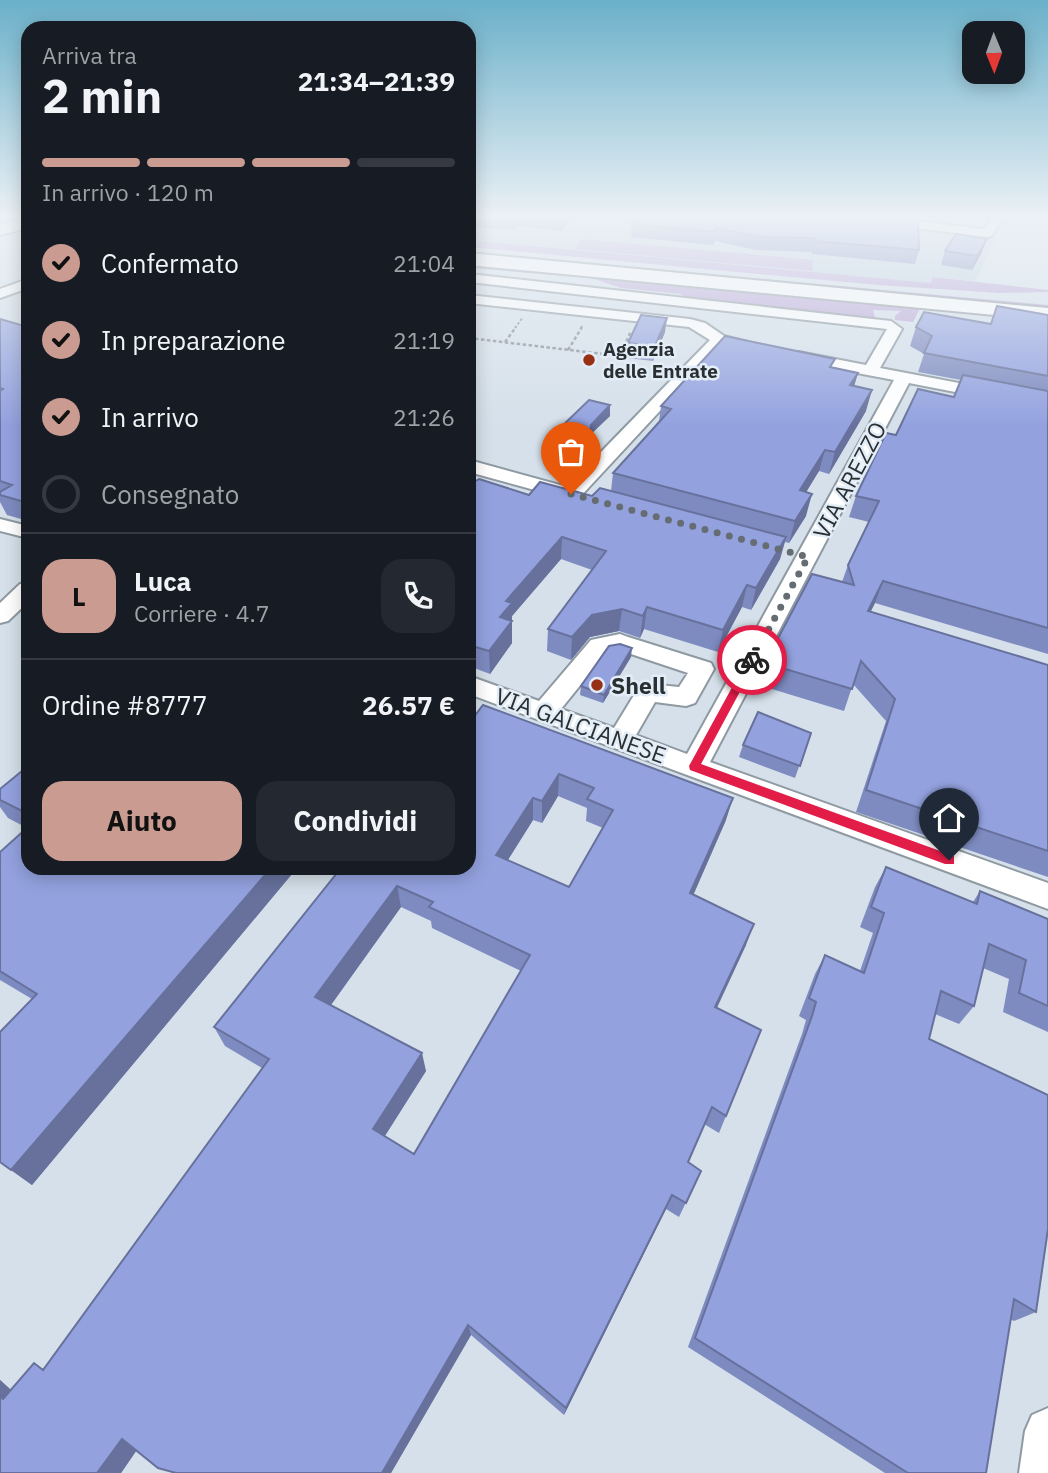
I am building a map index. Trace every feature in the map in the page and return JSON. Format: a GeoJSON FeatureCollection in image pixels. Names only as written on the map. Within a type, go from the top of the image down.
{"type":"FeatureCollection","features":[{"type":"Feature","properties":{"kind":"highway"},"geometry":{"type":"LineString","coordinates":[[772,288],[1048,314]]}},
{"type":"Feature","properties":{"kind":"highway"},"geometry":{"type":"LineString","coordinates":[[878,288],[1048,303]]}},
{"type":"Feature","properties":{"kind":"highway"},"geometry":{"type":"LineString","coordinates":[[933,293],[1048,297]]}},
{"type":"Feature","properties":{"kind":"street"},"geometry":{"type":"LineString","coordinates":[[0,295],[17,288]]}},
{"type":"Feature","properties":{"kind":"street"},"geometry":{"type":"LineString","coordinates":[[556,288],[891,325],[895,329],[870,371]]}},
{"type":"Feature","properties":{"kind":"street"},"geometry":{"type":"LineString","coordinates":[[476,300],[690,323],[700,326],[719,339],[771,351],[1048,405]]}},
{"type":"Feature","properties":{"kind":"street"},"geometry":{"type":"LineString","coordinates":[[571,494],[719,339]]}},
{"type":"Feature","properties":{"kind":"street","name":"VIA AREZZO"},"geometry":{"type":"LineString","coordinates":[[694,766],[800,555],[904,377]]}},
{"type":"Feature","properties":{"kind":"street"},"geometry":{"type":"LineString","coordinates":[[476,468],[597,501]]}},
{"type":"Feature","properties":{"kind":"street"},"geometry":{"type":"LineString","coordinates":[[0,615],[21,597]]}},
{"type":"Feature","properties":{"kind":"street"},"geometry":{"type":"LineString","coordinates":[[544,712],[599,646],[620,642],[702,669],[686,697],[648,693],[620,740]]}},
{"type":"Feature","properties":{"kind":"street","name":"VIA GALCIANESE"},"geometry":{"type":"LineString","coordinates":[[476,688],[1048,896]]}},
{"type":"Feature","properties":{"kind":"street"},"geometry":{"type":"LineString","coordinates":[[1043,1473],[1048,1431]]}},
{"type":"Feature","properties":{"kind":"path"},"geometry":{"type":"LineString","coordinates":[[505,342],[527,312]]}},
{"type":"Feature","properties":{"kind":"path"},"geometry":{"type":"LineString","coordinates":[[568,350],[586,318]]}},
{"type":"Feature","properties":{"kind":"path"},"geometry":{"type":"LineString","coordinates":[[476,339],[620,356],[635,324]]}},
{"type":"Feature","properties":{"kind":"shaded area"},"geometry":{"type":"Polygon","coordinates":[[[621,288],[740,288],[922,305],[913,322],[895,320],[895,316],[901,311],[873,310],[875,318],[621,288]]]}},
{"type":"Feature","properties":{"kind":"shaded area"},"geometry":{"type":"Polygon","coordinates":[[[799,288],[859,288],[1048,305],[1048,311],[799,288]]]}},
{"type":"Feature","properties":{"kind":"shaded area"},"geometry":{"type":"Polygon","coordinates":[[[919,288],[1048,290],[999,293],[919,288]]]}},
{"type":"Feature","properties":{"kind":"building"},"geometry":{"type":"Polygon","coordinates":[[[997,306],[1048,315],[1048,376],[924,353],[932,336],[916,327],[924,312],[991,324],[997,306]]]}},
{"type":"Feature","properties":{"kind":"building"},"geometry":{"type":"Polygon","coordinates":[[[641,315],[667,318],[655,346],[628,343],[641,315]]]}},
{"type":"Feature","properties":{"kind":"building"},"geometry":{"type":"Polygon","coordinates":[[[0,319],[21,325],[21,501],[0,495],[0,492],[12,485],[0,481],[0,391],[3,389],[0,388],[0,319]]]}},
{"type":"Feature","properties":{"kind":"building"},"geometry":{"type":"Polygon","coordinates":[[[725,336],[835,359],[830,367],[858,373],[850,385],[872,390],[835,452],[825,450],[800,490],[812,494],[795,521],[613,473],[671,409],[661,406],[725,336]]]}},
{"type":"Feature","properties":{"kind":"building"},"geometry":{"type":"Polygon","coordinates":[[[963,375],[1048,391],[1048,628],[883,581],[868,611],[1048,665],[1048,851],[866,790],[895,699],[861,661],[852,689],[765,663],[812,574],[854,585],[848,565],[879,501],[856,496],[886,433],[896,435],[918,389],[954,397],[963,375]]]}},
{"type":"Feature","properties":{"kind":"building"},"geometry":{"type":"Polygon","coordinates":[[[589,400],[610,405],[591,425],[589,437],[559,429],[589,400]]]}},
{"type":"Feature","properties":{"kind":"building"},"geometry":{"type":"Polygon","coordinates":[[[479,479],[529,495],[540,482],[592,496],[600,488],[786,537],[756,588],[747,585],[723,630],[647,607],[643,616],[622,609],[592,615],[572,637],[548,629],[606,551],[562,537],[506,601],[512,603],[500,617],[512,621],[489,651],[476,647],[476,481],[479,479]]]}},
{"type":"Feature","properties":{"kind":"building"},"geometry":{"type":"Polygon","coordinates":[[[620,644],[632,648],[604,695],[581,686],[609,646],[620,644]]]}},
{"type":"Feature","properties":{"kind":"building"},"geometry":{"type":"Polygon","coordinates":[[[483,705],[733,798],[690,893],[754,924],[715,1007],[761,1030],[726,1116],[712,1107],[688,1162],[701,1171],[686,1203],[672,1195],[566,1408],[468,1325],[382,1473],[176,1473],[158,1468],[122,1439],[97,1473],[0,1473],[0,1396],[3,1399],[34,1363],[43,1370],[269,1059],[214,1027],[335,875],[476,875],[476,714],[483,705]],[[559,774],[542,801],[533,798],[496,855],[569,887],[613,810],[587,799],[594,788],[559,774]],[[397,886],[315,997],[422,1053],[373,1129],[414,1154],[530,955],[429,907],[433,902],[397,886]]]}},
{"type":"Feature","properties":{"kind":"building"},"geometry":{"type":"Polygon","coordinates":[[[758,712],[811,733],[800,766],[743,745],[758,712]]]}},
{"type":"Feature","properties":{"kind":"building"},"geometry":{"type":"Polygon","coordinates":[[[21,772],[21,810],[0,800],[0,789],[21,772]]]}},
{"type":"Feature","properties":{"kind":"building"},"geometry":{"type":"Polygon","coordinates":[[[21,833],[21,875],[265,875],[11,1170],[0,1162],[0,1032],[37,994],[0,971],[0,852],[21,833]]]}},
{"type":"Feature","properties":{"kind":"building"},"geometry":{"type":"Polygon","coordinates":[[[886,867],[977,904],[980,891],[1048,919],[1048,1006],[1019,993],[1026,960],[989,944],[974,1006],[941,991],[929,1039],[1048,1095],[1048,1229],[1036,1312],[1014,1299],[986,1473],[908,1473],[695,1338],[812,1016],[816,1002],[809,998],[825,955],[864,973],[884,913],[871,907],[886,867]]]}},
{"type":"Feature","properties":{"kind":"way so far"},"geometry":{"type":"LineString","coordinates":[[571,494],[808,557],[752,660]]}},
{"type":"Feature","properties":{"kind":"place","name":"Agenzia delle Entrate"},"geometry":{"type":"Point","coordinates":[589,360]}},
{"type":"Feature","properties":{"kind":"place","name":"Shell"},"geometry":{"type":"Point","coordinates":[597,685]}},
{"type":"Feature","properties":{"kind":"route"},"geometry":{"type":"LineString","coordinates":[[752,660],[694,766],[949,860]]}}]}
